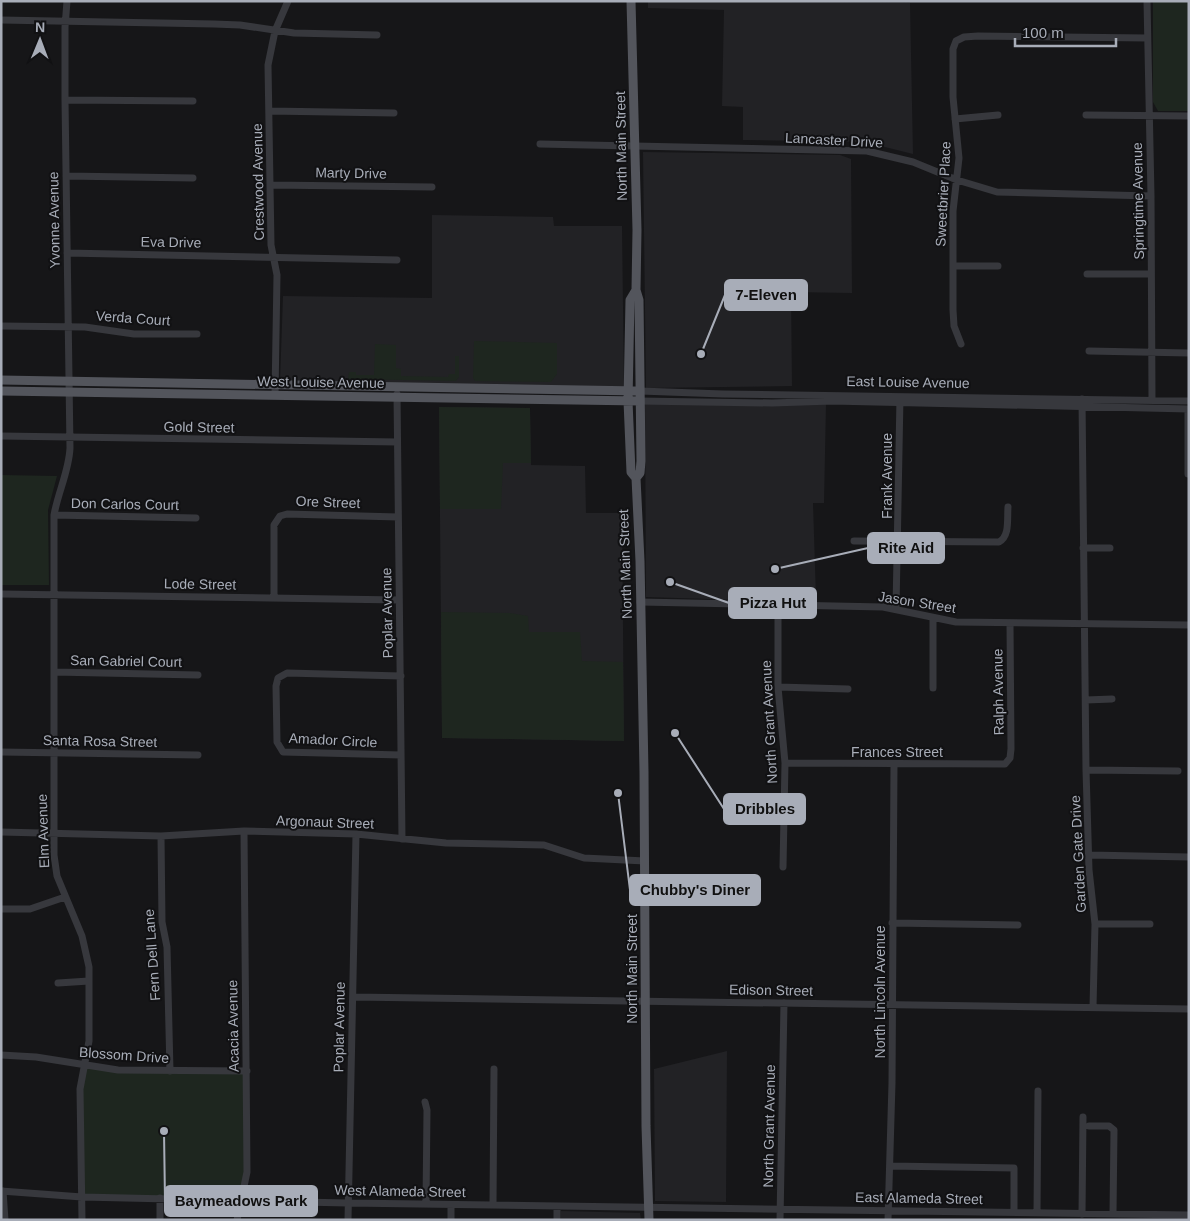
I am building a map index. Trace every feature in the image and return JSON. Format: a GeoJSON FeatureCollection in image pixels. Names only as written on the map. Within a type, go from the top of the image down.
{"type":"FeatureCollection","features":[{"type":"Feature","properties":{"kind":"main road","name":"North Main Street"},"geometry":{"type":"LineString","coordinates":[[631,1],[636,290],[639,300],[640,391],[640,473],[636,478]]}},
{"type":"Feature","properties":{"kind":"main road","name":"North Main Street"},"geometry":{"type":"LineString","coordinates":[[636,290],[630,300],[628,401],[631,472],[636,478],[640,602],[649,1220]]}},
{"type":"Feature","properties":{"kind":"main road","name":"West Louise Avenue"},"geometry":{"type":"LineString","coordinates":[[1,380],[276,385],[397,392],[640,401]]}},
{"type":"Feature","properties":{"kind":"main road","name":"West Louise Avenue"},"geometry":{"type":"LineString","coordinates":[[1,391],[276,395],[628,390]]}},
{"type":"Feature","properties":{"kind":"main road","name":"East Louise Avenue"},"geometry":{"type":"LineString","coordinates":[[628,390],[640,391]]}},
{"type":"Feature","properties":{"kind":"street","name":"Yvonne Avenue"},"geometry":{"type":"LineString","coordinates":[[67,1],[65,21],[65,100],[70,438]]}},
{"type":"Feature","properties":{"kind":"street","name":"Crestwood Avenue"},"geometry":{"type":"LineString","coordinates":[[276,395],[277,275],[271,245],[268,65],[275,31],[288,1]]}},
{"type":"Feature","properties":{"kind":"street","name":"Springtime Avenue"},"geometry":{"type":"LineString","coordinates":[[1147,1],[1152,196],[1152,400]]}},
{"type":"Feature","properties":{"kind":"street"},"geometry":{"type":"LineString","coordinates":[[1,20],[223,24],[275,31],[377,35]]}},
{"type":"Feature","properties":{"kind":"street","name":"Sweetbrier Place"},"geometry":{"type":"LineString","coordinates":[[961,344],[954,326],[952,211],[959,148],[955,119],[953,75],[953,50],[956,41],[964,37],[1147,38]]}},
{"type":"Feature","properties":{"kind":"street"},"geometry":{"type":"LineString","coordinates":[[65,100],[193,101]]}},
{"type":"Feature","properties":{"kind":"street"},"geometry":{"type":"LineString","coordinates":[[269,111],[394,113]]}},
{"type":"Feature","properties":{"kind":"street"},"geometry":{"type":"LineString","coordinates":[[955,119],[998,114]]}},
{"type":"Feature","properties":{"kind":"street"},"geometry":{"type":"LineString","coordinates":[[1086,115],[1189,116]]}},
{"type":"Feature","properties":{"kind":"street","name":"Lancaster Drive"},"geometry":{"type":"LineString","coordinates":[[540,144],[635,148],[867,151],[913,162],[984,190],[1007,193],[1152,196]]}},
{"type":"Feature","properties":{"kind":"street"},"geometry":{"type":"LineString","coordinates":[[66,176],[193,178]]}},
{"type":"Feature","properties":{"kind":"street","name":"Marty Drive"},"geometry":{"type":"LineString","coordinates":[[271,184],[432,188]]}},
{"type":"Feature","properties":{"kind":"street","name":"Eva Drive"},"geometry":{"type":"LineString","coordinates":[[67,253],[397,260]]}},
{"type":"Feature","properties":{"kind":"street"},"geometry":{"type":"LineString","coordinates":[[953,266],[998,266]]}},
{"type":"Feature","properties":{"kind":"street"},"geometry":{"type":"LineString","coordinates":[[1087,274],[1152,274]]}},
{"type":"Feature","properties":{"kind":"street","name":"Verda Court"},"geometry":{"type":"LineString","coordinates":[[1,326],[68,327],[134,334],[197,334]]}},
{"type":"Feature","properties":{"kind":"street"},"geometry":{"type":"LineString","coordinates":[[1089,351],[1189,353]]}},
{"type":"Feature","properties":{"kind":"street","name":"East Louise Avenue"},"geometry":{"type":"LineString","coordinates":[[640,391],[900,398],[1082,407],[1189,409]]}},
{"type":"Feature","properties":{"kind":"street","name":"Poplar Avenue"},"geometry":{"type":"LineString","coordinates":[[397,392],[402,838]]}},
{"type":"Feature","properties":{"kind":"street","name":"East Louise Avenue"},"geometry":{"type":"LineString","coordinates":[[640,401],[900,398],[1189,401]]}},
{"type":"Feature","properties":{"kind":"street","name":"Frank Avenue"},"geometry":{"type":"LineString","coordinates":[[896,610],[899,543],[900,398]]}},
{"type":"Feature","properties":{"kind":"street","name":"Garden Gate Drive"},"geometry":{"type":"LineString","coordinates":[[1082,399],[1086,770],[1089,855],[1095,924],[1093,1007]]}},
{"type":"Feature","properties":{"kind":"street"},"geometry":{"type":"LineString","coordinates":[[1188,474],[1189,409]]}},
{"type":"Feature","properties":{"kind":"street","name":"Gold Street"},"geometry":{"type":"LineString","coordinates":[[1,436],[397,442]]}},
{"type":"Feature","properties":{"kind":"street","name":"Elm Avenue"},"geometry":{"type":"LineString","coordinates":[[70,438],[70,461],[57,497],[54,515],[54,861],[65,897],[86,949],[89,981],[89,1041],[80,1089],[82,1220]]}},
{"type":"Feature","properties":{"kind":"street"},"geometry":{"type":"LineString","coordinates":[[854,541],[899,543],[999,542],[1005,537],[1007,530],[1008,507]]}},
{"type":"Feature","properties":{"kind":"street","name":"Ore Street"},"geometry":{"type":"LineString","coordinates":[[274,597],[274,525],[280,516],[287,514],[398,517]]}},
{"type":"Feature","properties":{"kind":"street","name":"Don Carlos Court"},"geometry":{"type":"LineString","coordinates":[[54,515],[196,518]]}},
{"type":"Feature","properties":{"kind":"street"},"geometry":{"type":"LineString","coordinates":[[1083,548],[1110,548]]}},
{"type":"Feature","properties":{"kind":"street","name":"Lode Street"},"geometry":{"type":"LineString","coordinates":[[1,594],[399,600]]}},
{"type":"Feature","properties":{"kind":"street","name":"Jason Street"},"geometry":{"type":"LineString","coordinates":[[640,602],[896,610],[956,622],[1189,625]]}},
{"type":"Feature","properties":{"kind":"street","name":"North Grant Avenue"},"geometry":{"type":"LineString","coordinates":[[778,606],[778,687],[785,763],[783,867]]}},
{"type":"Feature","properties":{"kind":"street"},"geometry":{"type":"LineString","coordinates":[[933,618],[933,688]]}},
{"type":"Feature","properties":{"kind":"street","name":"Ralph Avenue"},"geometry":{"type":"LineString","coordinates":[[1008,761],[1011,749],[1010,623]]}},
{"type":"Feature","properties":{"kind":"street","name":"San Gabriel Court"},"geometry":{"type":"LineString","coordinates":[[54,672],[198,675]]}},
{"type":"Feature","properties":{"kind":"street","name":"Amador Circle"},"geometry":{"type":"LineString","coordinates":[[400,676],[287,673],[278,678],[276,686],[277,742],[283,752],[290,754],[400,755]]}},
{"type":"Feature","properties":{"kind":"street"},"geometry":{"type":"LineString","coordinates":[[778,687],[848,688]]}},
{"type":"Feature","properties":{"kind":"street"},"geometry":{"type":"LineString","coordinates":[[1086,700],[1112,699]]}},
{"type":"Feature","properties":{"kind":"street","name":"Santa Rosa Street"},"geometry":{"type":"LineString","coordinates":[[1,752],[198,755]]}},
{"type":"Feature","properties":{"kind":"street","name":"Frances Street"},"geometry":{"type":"LineString","coordinates":[[785,763],[1001,765],[1008,761]]}},
{"type":"Feature","properties":{"kind":"street","name":"North Lincoln Avenue"},"geometry":{"type":"LineString","coordinates":[[888,1220],[894,765]]}},
{"type":"Feature","properties":{"kind":"street"},"geometry":{"type":"LineString","coordinates":[[1086,770],[1178,771]]}},
{"type":"Feature","properties":{"kind":"street","name":"Argonaut Street"},"geometry":{"type":"LineString","coordinates":[[1,832],[161,836],[244,831],[356,834],[446,843],[544,845],[584,858],[645,861]]}},
{"type":"Feature","properties":{"kind":"street","name":"Acacia Avenue"},"geometry":{"type":"LineString","coordinates":[[237,1220],[247,1172],[244,831]]}},
{"type":"Feature","properties":{"kind":"street","name":"Poplar Avenue"},"geometry":{"type":"LineString","coordinates":[[348,1220],[356,834]]}},
{"type":"Feature","properties":{"kind":"street","name":"Fern Dell Lane"},"geometry":{"type":"LineString","coordinates":[[161,836],[162,922],[167,956],[170,1071]]}},
{"type":"Feature","properties":{"kind":"street"},"geometry":{"type":"LineString","coordinates":[[1089,855],[1189,857]]}},
{"type":"Feature","properties":{"kind":"street"},"geometry":{"type":"LineString","coordinates":[[1,908],[30,909],[65,897]]}},
{"type":"Feature","properties":{"kind":"street"},"geometry":{"type":"LineString","coordinates":[[892,924],[1018,925]]}},
{"type":"Feature","properties":{"kind":"street"},"geometry":{"type":"LineString","coordinates":[[1095,924],[1150,924]]}},
{"type":"Feature","properties":{"kind":"street"},"geometry":{"type":"LineString","coordinates":[[58,983],[89,981]]}},
{"type":"Feature","properties":{"kind":"street","name":"Edison Street"},"geometry":{"type":"LineString","coordinates":[[353,997],[1189,1009]]}},
{"type":"Feature","properties":{"kind":"street","name":"North Grant Avenue"},"geometry":{"type":"LineString","coordinates":[[780,1220],[784,1003]]}},
{"type":"Feature","properties":{"kind":"street","name":"Blossom Drive"},"geometry":{"type":"LineString","coordinates":[[1,1055],[36,1057],[85,1066],[170,1071],[246,1071]]}},
{"type":"Feature","properties":{"kind":"street"},"geometry":{"type":"LineString","coordinates":[[493,1205],[494,1069]]}},
{"type":"Feature","properties":{"kind":"street"},"geometry":{"type":"LineString","coordinates":[[1037,1213],[1038,1091]]}},
{"type":"Feature","properties":{"kind":"street"},"geometry":{"type":"LineString","coordinates":[[425,1102],[428,1110],[426,1204]]}},
{"type":"Feature","properties":{"kind":"street"},"geometry":{"type":"LineString","coordinates":[[1082,1214],[1083,1117]]}},
{"type":"Feature","properties":{"kind":"street"},"geometry":{"type":"LineString","coordinates":[[1089,1126],[1109,1126],[1114,1130],[1113,1214]]}},
{"type":"Feature","properties":{"kind":"street"},"geometry":{"type":"LineString","coordinates":[[890,1166],[1014,1168],[1014,1212]]}},
{"type":"Feature","properties":{"kind":"street"},"geometry":{"type":"LineString","coordinates":[[2,1191],[5,1220]]}},
{"type":"Feature","properties":{"kind":"street","name":"West Alameda Street"},"geometry":{"type":"LineString","coordinates":[[2,1191],[82,1197],[241,1201],[648,1207]]}},
{"type":"Feature","properties":{"kind":"street"},"geometry":{"type":"LineString","coordinates":[[160,1198],[160,1220]]}},
{"type":"Feature","properties":{"kind":"street"},"geometry":{"type":"LineString","coordinates":[[451,1205],[451,1220]]}},
{"type":"Feature","properties":{"kind":"street"},"geometry":{"type":"LineString","coordinates":[[557,1207],[557,1220]]}},
{"type":"Feature","properties":{"kind":"street","name":"East Alameda Street"},"geometry":{"type":"LineString","coordinates":[[648,1207],[888,1210],[998,1216],[1014,1212],[1113,1214],[1140,1217],[1189,1215]]}},
{"type":"Feature","properties":{"kind":"shaded area"},"geometry":{"type":"Polygon","coordinates":[[[648,1],[910,3],[913,154],[865,142],[743,140],[743,107],[722,106],[724,10],[648,8],[648,1]]]}},
{"type":"Feature","properties":{"kind":"shaded area"},"geometry":{"type":"Polygon","coordinates":[[[1153,1],[1189,1],[1189,111],[1158,111],[1153,102],[1153,1]]]}},
{"type":"Feature","properties":{"kind":"shaded area"},"geometry":{"type":"Polygon","coordinates":[[[643,152],[840,155],[851,159],[852,293],[791,292],[792,386],[646,388],[643,152]]]}},
{"type":"Feature","properties":{"kind":"shaded area"},"geometry":{"type":"Polygon","coordinates":[[[432,215],[553,217],[554,226],[622,226],[624,387],[280,381],[283,296],[432,298],[432,215]]]}},
{"type":"Feature","properties":{"kind":"shaded area"},"geometry":{"type":"Polygon","coordinates":[[[474,341],[557,343],[557,374],[551,382],[475,381],[473,378],[474,341]]]}},
{"type":"Feature","properties":{"kind":"shaded area"},"geometry":{"type":"Polygon","coordinates":[[[375,344],[396,345],[396,368],[401,369],[401,376],[448,377],[449,374],[455,374],[455,356],[459,356],[459,377],[456,381],[348,379],[349,372],[356,372],[356,375],[374,375],[375,344]]]}},
{"type":"Feature","properties":{"kind":"shaded area"},"geometry":{"type":"Polygon","coordinates":[[[645,404],[826,404],[824,503],[813,503],[816,598],[808,602],[646,597],[645,404]]]}},
{"type":"Feature","properties":{"kind":"shaded area"},"geometry":{"type":"Polygon","coordinates":[[[439,407],[530,408],[531,465],[585,466],[586,513],[622,513],[624,741],[442,738],[439,407]]]}},
{"type":"Feature","properties":{"kind":"shaded area"},"geometry":{"type":"Polygon","coordinates":[[[439,407],[530,408],[531,463],[503,463],[501,509],[440,509],[439,407]]]}},
{"type":"Feature","properties":{"kind":"shaded area"},"geometry":{"type":"Polygon","coordinates":[[[1,475],[57,476],[48,510],[49,585],[1,585],[1,475]]]}},
{"type":"Feature","properties":{"kind":"shaded area"},"geometry":{"type":"Polygon","coordinates":[[[441,612],[510,613],[528,616],[529,632],[580,632],[582,661],[623,662],[624,741],[442,738],[441,612]]]}},
{"type":"Feature","properties":{"kind":"shaded area"},"geometry":{"type":"Polygon","coordinates":[[[727,1051],[726,1202],[655,1201],[654,1069],[727,1051]]]}},
{"type":"Feature","properties":{"kind":"shaded area"},"geometry":{"type":"Polygon","coordinates":[[[85,1066],[247,1071],[247,1172],[241,1201],[82,1197],[80,1089],[85,1066]]]}},
{"type":"Feature","properties":{"kind":"shaded area"},"geometry":{"type":"Polygon","coordinates":[[[561,1211],[640,1213],[641,1220],[561,1220],[561,1211]]]}},
{"type":"Feature","properties":{"kind":"place","name":"7-Eleven"},"geometry":{"type":"Point","coordinates":[701,354]}},
{"type":"Feature","properties":{"kind":"place","name":"Rite Aid"},"geometry":{"type":"Point","coordinates":[775,569]}},
{"type":"Feature","properties":{"kind":"place","name":"Pizza Hut"},"geometry":{"type":"Point","coordinates":[670,582]}},
{"type":"Feature","properties":{"kind":"place","name":"Dribbles"},"geometry":{"type":"Point","coordinates":[675,733]}},
{"type":"Feature","properties":{"kind":"place","name":"Chubby's Diner"},"geometry":{"type":"Point","coordinates":[618,793]}},
{"type":"Feature","properties":{"kind":"place","name":"Baymeadows Park"},"geometry":{"type":"Point","coordinates":[164,1131]}}]}
